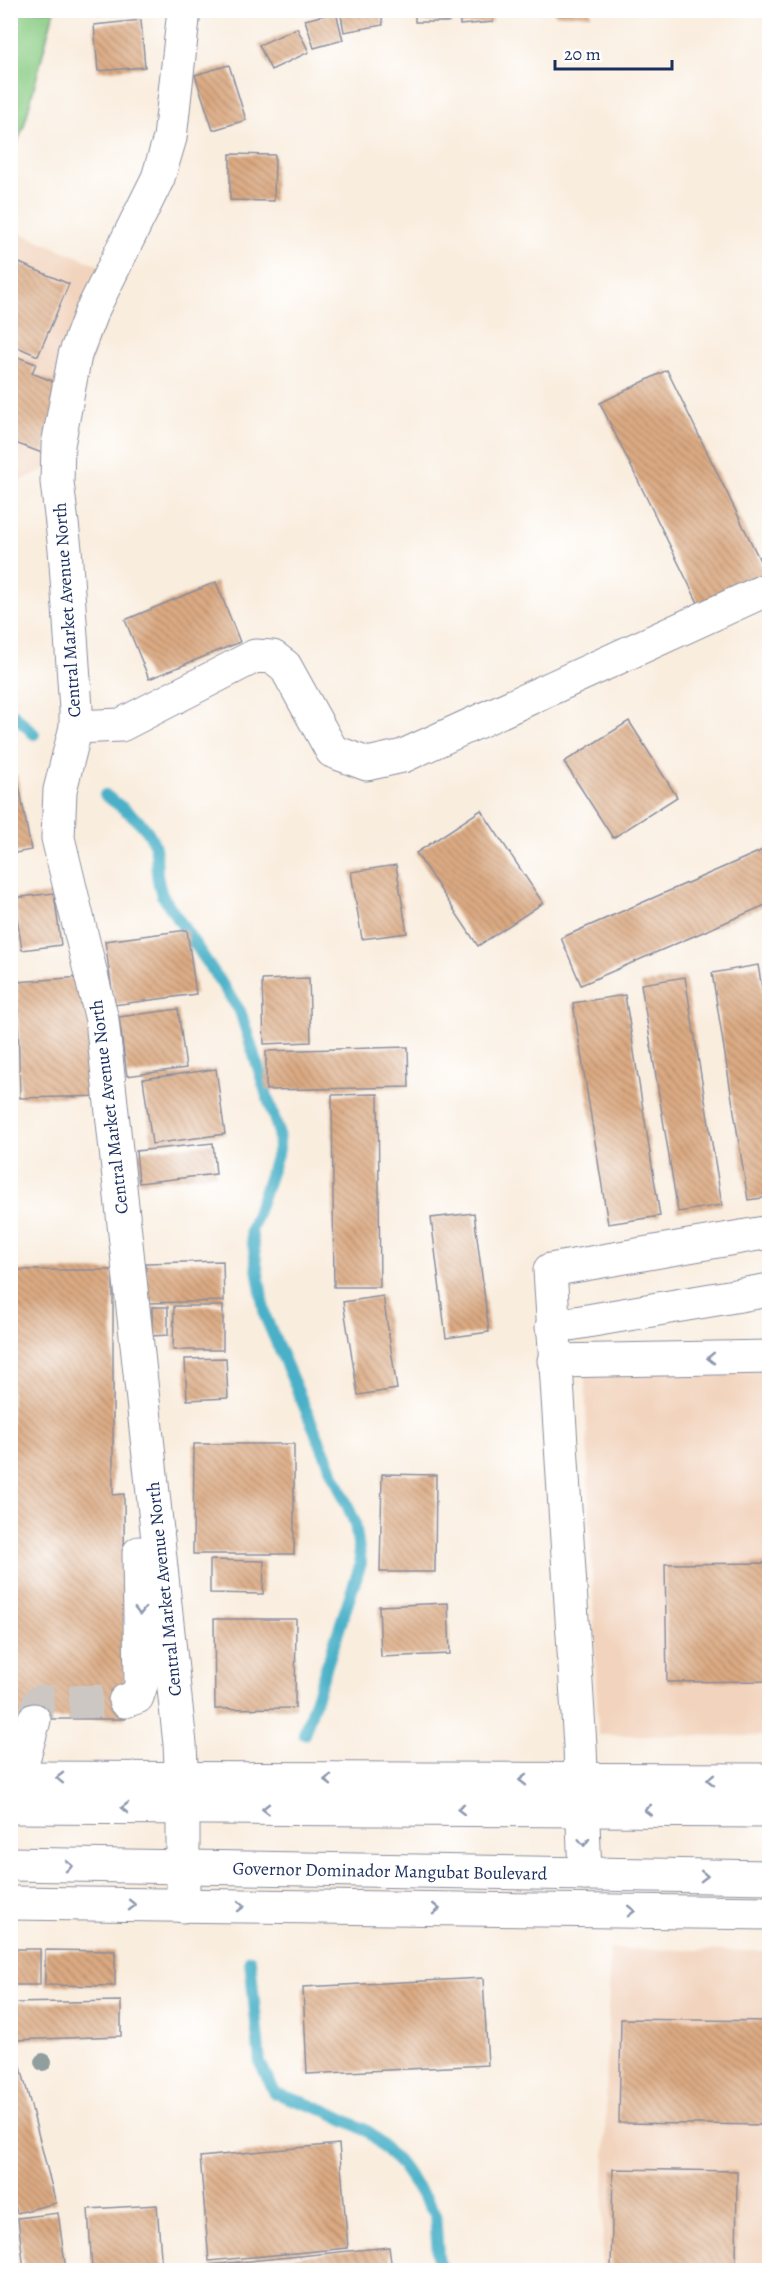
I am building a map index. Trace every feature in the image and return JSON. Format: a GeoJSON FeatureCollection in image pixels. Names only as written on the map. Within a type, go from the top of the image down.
{"type":"FeatureCollection","features":[{"type":"Feature","properties":{"kind":"street","name":"Central Market Avenue North"},"geometry":{"type":"LineString","coordinates":[[183,1905],[183,1794],[141,1552],[102,1020],[58,838],[60,790],[74,735],[65,549],[57,482],[58,445],[75,356],[91,313],[158,178],[170,138],[184,10]]}},
{"type":"Feature","properties":{"kind":"street"},"geometry":{"type":"LineString","coordinates":[[74,735],[121,725],[255,656],[273,657],[285,666],[332,751],[367,764],[403,756],[770,588]]}},
{"type":"Feature","properties":{"kind":"street"},"geometry":{"type":"LineString","coordinates":[[585,1874],[550,1270],[770,1232]]}},
{"type":"Feature","properties":{"kind":"street"},"geometry":{"type":"LineString","coordinates":[[552,1327],[770,1290]]}},
{"type":"Feature","properties":{"kind":"street"},"geometry":{"type":"LineString","coordinates":[[554,1361],[770,1357]]}},
{"type":"Feature","properties":{"kind":"street"},"geometry":{"type":"LineString","coordinates":[[125,1701],[137,1697],[141,1685],[141,1552]]}},
{"type":"Feature","properties":{"kind":"street"},"geometry":{"type":"LineString","coordinates":[[34,1720],[13,1787],[183,1794],[582,1795],[770,1780]]}},
{"type":"Feature","properties":{"kind":"street"},"geometry":{"type":"LineString","coordinates":[[582,1795],[770,1811]]}},
{"type":"Feature","properties":{"kind":"street","name":"Governor Dominador Mangubat Boulevard"},"geometry":{"type":"LineString","coordinates":[[10,1864],[770,1877]]}},
{"type":"Feature","properties":{"kind":"street","name":"Governor Dominador Mangubat Boulevard"},"geometry":{"type":"LineString","coordinates":[[10,1903],[770,1912]]}},
{"type":"Feature","properties":{"kind":"shaded area"},"geometry":{"type":"Polygon","coordinates":[[[11,229],[115,272],[85,387],[57,464],[11,485],[11,229]]]}},
{"type":"Feature","properties":{"kind":"shaded area"},"geometry":{"type":"Polygon","coordinates":[[[769,1339],[769,1736],[598,1735],[584,1350],[769,1339]]]}},
{"type":"Feature","properties":{"kind":"shaded area"},"geometry":{"type":"Polygon","coordinates":[[[610,1949],[769,1951],[769,2270],[602,2270],[610,1949]]]}},
{"type":"Feature","properties":{"kind":"green space"},"geometry":{"type":"Polygon","coordinates":[[[11,10],[54,11],[24,126],[11,158],[11,10]]]}},
{"type":"Feature","properties":{"kind":"building"},"geometry":{"type":"Polygon","coordinates":[[[340,10],[381,10],[383,25],[344,32],[340,10]]]}},
{"type":"Feature","properties":{"kind":"building"},"geometry":{"type":"Polygon","coordinates":[[[415,10],[449,10],[449,22],[415,22],[415,10]]]}},
{"type":"Feature","properties":{"kind":"building"},"geometry":{"type":"Polygon","coordinates":[[[459,10],[492,10],[493,22],[460,25],[459,10]]]}},
{"type":"Feature","properties":{"kind":"building"},"geometry":{"type":"Polygon","coordinates":[[[555,10],[591,10],[591,15],[555,15],[555,10]]]}},
{"type":"Feature","properties":{"kind":"building"},"geometry":{"type":"Polygon","coordinates":[[[336,12],[343,40],[314,48],[305,20],[336,12]]]}},
{"type":"Feature","properties":{"kind":"building"},"geometry":{"type":"Polygon","coordinates":[[[141,20],[145,67],[98,71],[94,25],[141,20]]]}},
{"type":"Feature","properties":{"kind":"building"},"geometry":{"type":"Polygon","coordinates":[[[297,28],[309,52],[271,70],[259,45],[297,28]]]}},
{"type":"Feature","properties":{"kind":"building"},"geometry":{"type":"Polygon","coordinates":[[[229,65],[246,120],[213,130],[195,75],[229,65]]]}},
{"type":"Feature","properties":{"kind":"building"},"geometry":{"type":"Polygon","coordinates":[[[230,154],[275,155],[274,201],[230,200],[230,154]]]}},
{"type":"Feature","properties":{"kind":"building"},"geometry":{"type":"Polygon","coordinates":[[[10,259],[69,284],[38,356],[10,344],[10,259]]]}},
{"type":"Feature","properties":{"kind":"building"},"geometry":{"type":"Polygon","coordinates":[[[10,354],[36,364],[32,373],[69,388],[42,453],[10,441],[10,354]]]}},
{"type":"Feature","properties":{"kind":"building"},"geometry":{"type":"Polygon","coordinates":[[[667,370],[767,575],[700,607],[600,403],[667,370]]]}},
{"type":"Feature","properties":{"kind":"building"},"geometry":{"type":"Polygon","coordinates":[[[216,582],[240,642],[149,679],[125,620],[216,582]]]}},
{"type":"Feature","properties":{"kind":"building"},"geometry":{"type":"Polygon","coordinates":[[[629,721],[677,797],[613,838],[564,762],[629,721]]]}},
{"type":"Feature","properties":{"kind":"building"},"geometry":{"type":"Polygon","coordinates":[[[17,774],[31,850],[10,854],[10,775],[17,774]]]}},
{"type":"Feature","properties":{"kind":"building"},"geometry":{"type":"Polygon","coordinates":[[[481,810],[543,903],[478,946],[416,853],[481,810]]]}},
{"type":"Feature","properties":{"kind":"building"},"geometry":{"type":"Polygon","coordinates":[[[770,847],[770,903],[581,985],[561,938],[770,847]]]}},
{"type":"Feature","properties":{"kind":"building"},"geometry":{"type":"Polygon","coordinates":[[[396,865],[407,933],[362,939],[351,872],[396,865]]]}},
{"type":"Feature","properties":{"kind":"building"},"geometry":{"type":"Polygon","coordinates":[[[54,893],[61,945],[22,950],[14,898],[54,893]]]}},
{"type":"Feature","properties":{"kind":"building"},"geometry":{"type":"Polygon","coordinates":[[[187,930],[196,994],[114,1005],[105,941],[187,930]]]}},
{"type":"Feature","properties":{"kind":"building"},"geometry":{"type":"Polygon","coordinates":[[[758,965],[770,1034],[770,1197],[748,1200],[712,973],[758,965]]]}},
{"type":"Feature","properties":{"kind":"building"},"geometry":{"type":"Polygon","coordinates":[[[81,977],[105,1096],[20,1098],[17,982],[81,977]]]}},
{"type":"Feature","properties":{"kind":"building"},"geometry":{"type":"Polygon","coordinates":[[[685,977],[722,1205],[678,1212],[641,984],[685,977]]]}},
{"type":"Feature","properties":{"kind":"building"},"geometry":{"type":"Polygon","coordinates":[[[309,978],[311,1042],[264,1044],[262,980],[309,978]]]}},
{"type":"Feature","properties":{"kind":"building"},"geometry":{"type":"Polygon","coordinates":[[[625,995],[660,1216],[608,1224],[573,1003],[625,995]]]}},
{"type":"Feature","properties":{"kind":"building"},"geometry":{"type":"Polygon","coordinates":[[[178,1009],[186,1068],[127,1076],[119,1017],[178,1009]]]}},
{"type":"Feature","properties":{"kind":"building"},"geometry":{"type":"Polygon","coordinates":[[[408,1047],[409,1087],[266,1090],[266,1051],[408,1047]]]}},
{"type":"Feature","properties":{"kind":"building"},"geometry":{"type":"Polygon","coordinates":[[[216,1069],[225,1134],[152,1144],[143,1079],[216,1069]]]}},
{"type":"Feature","properties":{"kind":"building"},"geometry":{"type":"Polygon","coordinates":[[[378,1094],[380,1287],[334,1287],[332,1095],[378,1094]]]}},
{"type":"Feature","properties":{"kind":"building"},"geometry":{"type":"Polygon","coordinates":[[[213,1143],[216,1174],[139,1183],[136,1151],[213,1143]]]}},
{"type":"Feature","properties":{"kind":"building"},"geometry":{"type":"Polygon","coordinates":[[[474,1213],[489,1332],[446,1338],[431,1218],[474,1213]]]}},
{"type":"Feature","properties":{"kind":"building"},"geometry":{"type":"Polygon","coordinates":[[[223,1261],[224,1301],[147,1303],[146,1263],[223,1261]]]}},
{"type":"Feature","properties":{"kind":"building"},"geometry":{"type":"Polygon","coordinates":[[[10,1270],[113,1270],[113,1495],[124,1494],[125,1719],[14,1719],[10,1270]]]}},
{"type":"Feature","properties":{"kind":"building"},"geometry":{"type":"Polygon","coordinates":[[[383,1296],[397,1389],[358,1395],[343,1302],[383,1296]]]}},
{"type":"Feature","properties":{"kind":"building"},"geometry":{"type":"Polygon","coordinates":[[[174,1306],[223,1306],[223,1350],[173,1350],[174,1306]]]}},
{"type":"Feature","properties":{"kind":"building"},"geometry":{"type":"Polygon","coordinates":[[[152,1307],[168,1307],[168,1335],[152,1336],[152,1307]]]}},
{"type":"Feature","properties":{"kind":"building"},"geometry":{"type":"Polygon","coordinates":[[[226,1358],[228,1398],[187,1400],[185,1359],[226,1358]]]}},
{"type":"Feature","properties":{"kind":"building"},"geometry":{"type":"Polygon","coordinates":[[[194,1444],[294,1444],[294,1554],[193,1554],[194,1444]]]}},
{"type":"Feature","properties":{"kind":"building"},"geometry":{"type":"Polygon","coordinates":[[[382,1474],[436,1475],[435,1572],[380,1572],[382,1474]]]}},
{"type":"Feature","properties":{"kind":"building"},"geometry":{"type":"Polygon","coordinates":[[[210,1560],[264,1561],[263,1594],[210,1593],[210,1560]]]}},
{"type":"Feature","properties":{"kind":"building"},"geometry":{"type":"Polygon","coordinates":[[[770,1563],[770,1681],[667,1682],[665,1564],[770,1563]]]}},
{"type":"Feature","properties":{"kind":"building"},"geometry":{"type":"Polygon","coordinates":[[[448,1603],[450,1654],[381,1657],[379,1606],[448,1603]]]}},
{"type":"Feature","properties":{"kind":"building"},"geometry":{"type":"Polygon","coordinates":[[[214,1619],[296,1619],[295,1708],[215,1709],[214,1619]]]}},
{"type":"Feature","properties":{"kind":"building"},"geometry":{"type":"Polygon","coordinates":[[[10,1949],[40,1949],[40,1985],[10,1985],[10,1949]]]}},
{"type":"Feature","properties":{"kind":"building"},"geometry":{"type":"Polygon","coordinates":[[[45,1950],[115,1951],[115,1986],[45,1985],[45,1950]]]}},
{"type":"Feature","properties":{"kind":"building"},"geometry":{"type":"Polygon","coordinates":[[[483,1978],[488,2065],[307,2074],[303,1987],[483,1978]]]}},
{"type":"Feature","properties":{"kind":"building"},"geometry":{"type":"Polygon","coordinates":[[[121,2001],[121,2036],[14,2040],[56,2203],[17,2213],[10,2188],[10,2003],[121,2001]]]}},
{"type":"Feature","properties":{"kind":"building"},"geometry":{"type":"Polygon","coordinates":[[[621,2019],[770,2021],[770,2125],[619,2123],[621,2019]]]}},
{"type":"Feature","properties":{"kind":"building"},"geometry":{"type":"Polygon","coordinates":[[[339,2144],[348,2248],[209,2261],[200,2157],[339,2144]]]}},
{"type":"Feature","properties":{"kind":"building"},"geometry":{"type":"Polygon","coordinates":[[[613,2169],[737,2171],[736,2270],[611,2270],[613,2169]]]}},
{"type":"Feature","properties":{"kind":"building"},"geometry":{"type":"Polygon","coordinates":[[[157,2205],[162,2270],[92,2270],[88,2209],[157,2205]]]}},
{"type":"Feature","properties":{"kind":"building"},"geometry":{"type":"Polygon","coordinates":[[[58,2213],[66,2270],[24,2270],[18,2218],[58,2213]]]}},
{"type":"Feature","properties":{"kind":"building"},"geometry":{"type":"Polygon","coordinates":[[[389,2247],[392,2270],[212,2270],[211,2265],[389,2247]]]}},
{"type":"Feature","properties":{"kind":"waterway"},"geometry":{"type":"LineString","coordinates":[[10,711],[34,734]]}},
{"type":"Feature","properties":{"kind":"waterway"},"geometry":{"type":"LineString","coordinates":[[105,795],[137,820],[150,835],[154,843],[162,895],[240,1011],[278,1130],[279,1149],[251,1231],[265,1316],[355,1523],[361,1563],[304,1734]]}},
{"type":"Feature","properties":{"kind":"waterway"},"geometry":{"type":"LineString","coordinates":[[250,1960],[260,2063],[275,2093],[327,2111],[369,2132],[402,2166],[435,2213],[439,2270]]}},
{"type":"Feature","properties":{"kind":"tunnel"},"geometry":{"type":"LineString","coordinates":[[34,1720],[39,1702],[125,1701]]}}]}
